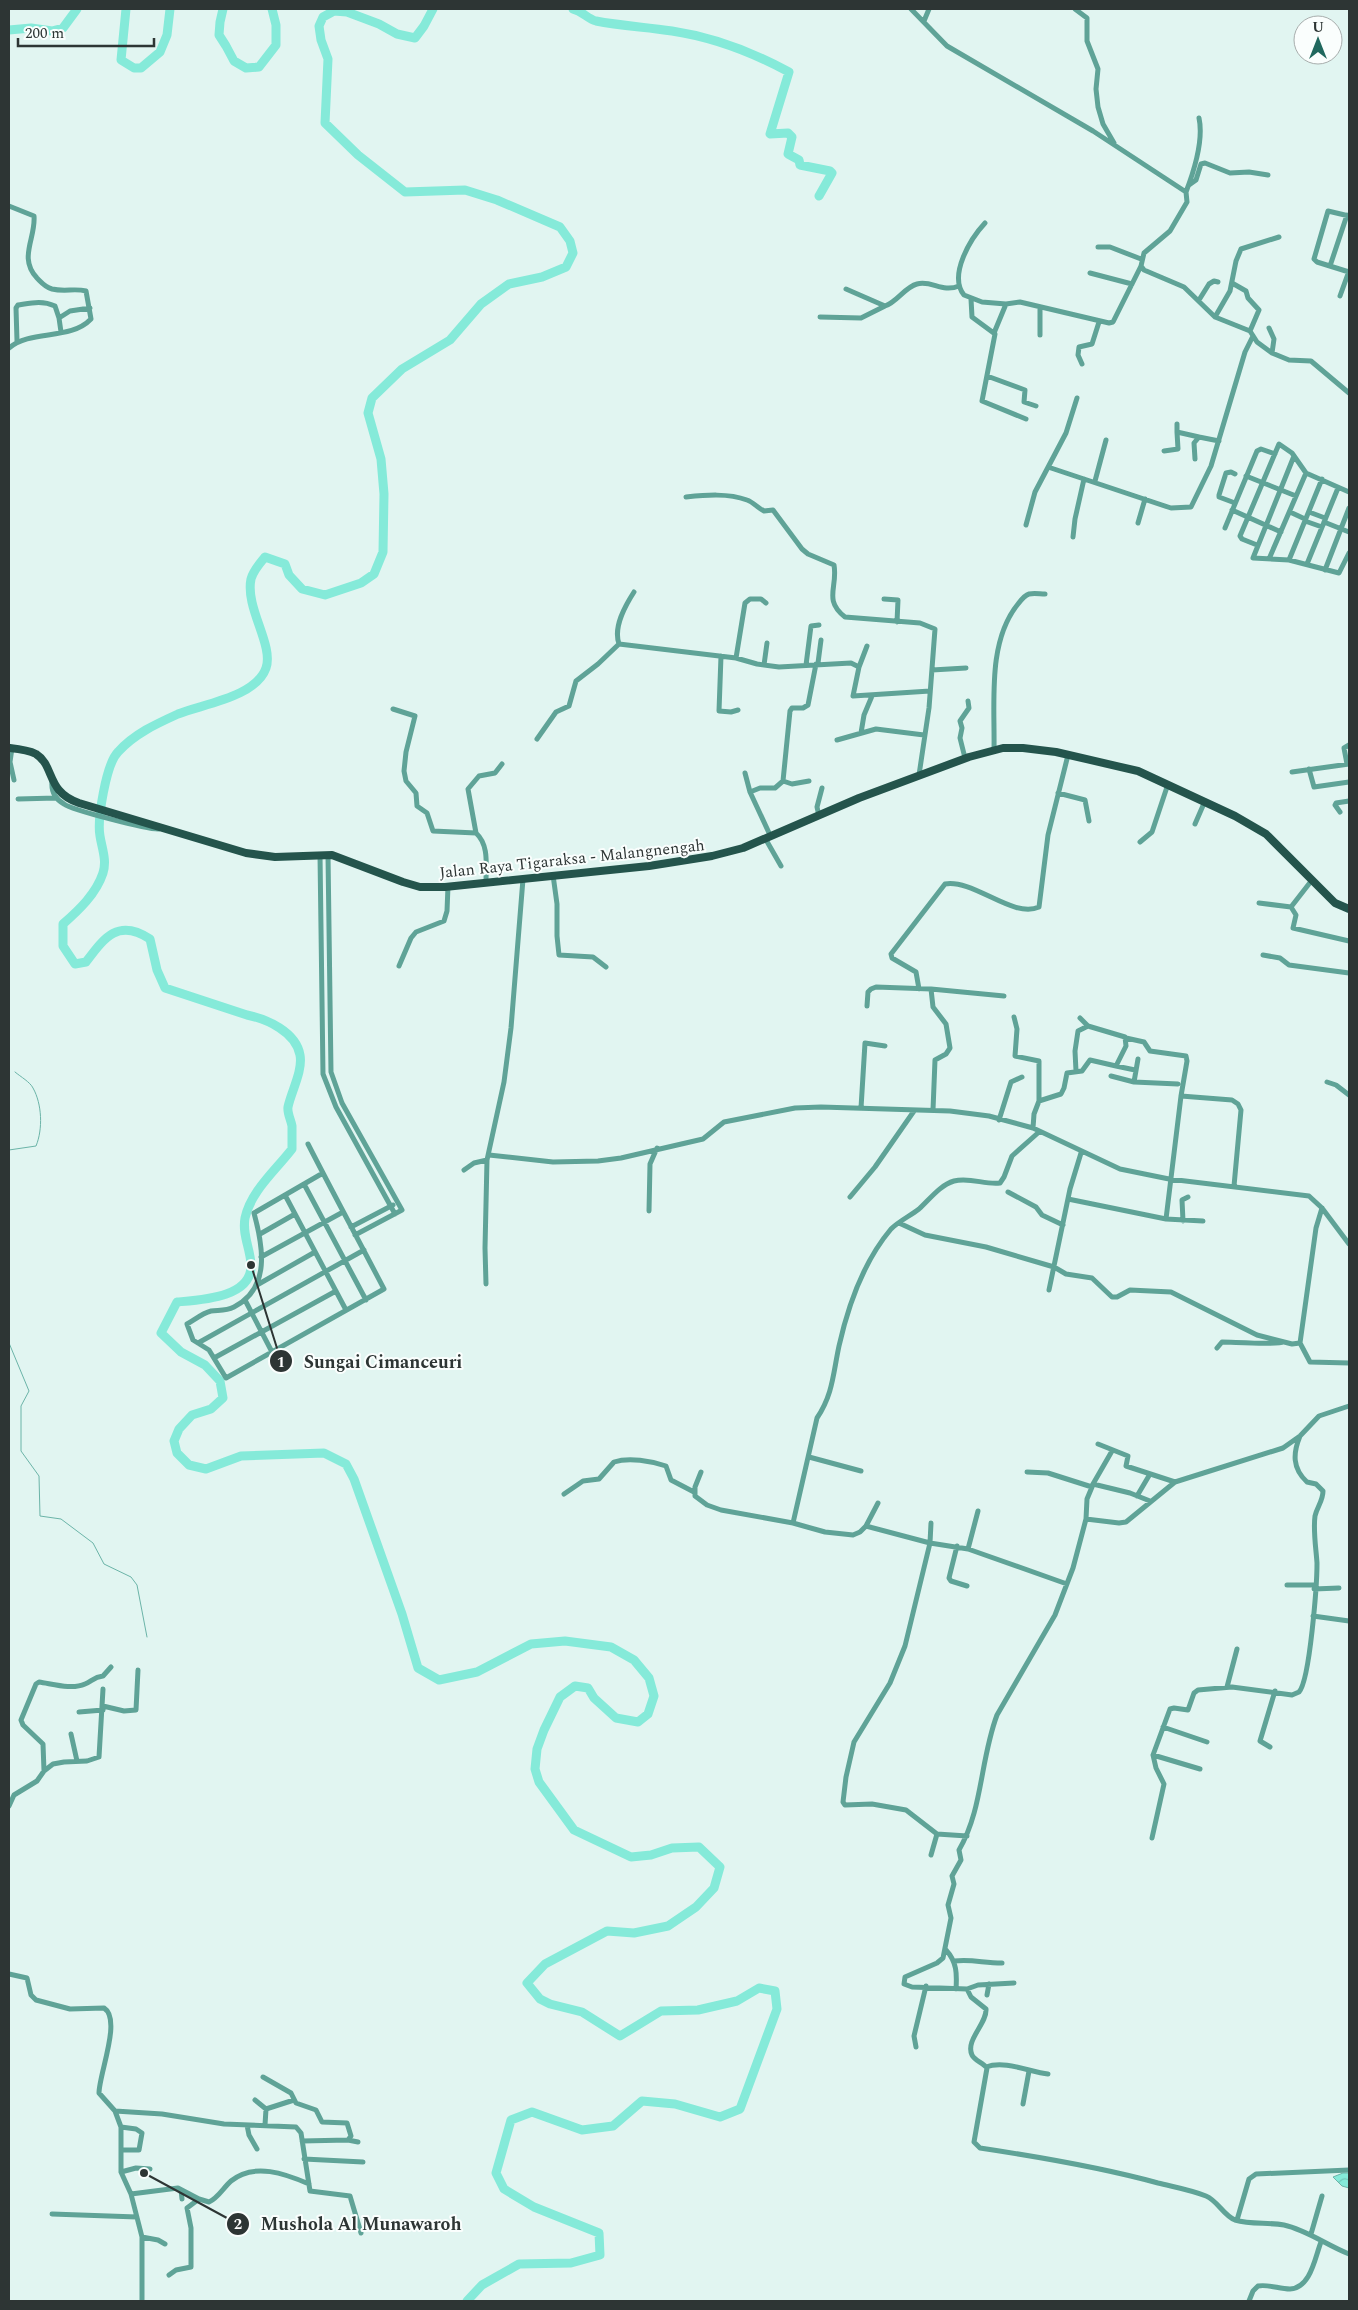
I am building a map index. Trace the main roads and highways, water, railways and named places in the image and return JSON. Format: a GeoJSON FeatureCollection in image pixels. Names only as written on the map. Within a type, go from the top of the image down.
{"type":"FeatureCollection","features":[{"type":"Feature","properties":{"kind":"main road","name":"Jalan Raya Tigaraksa - Malangnengah"},"geometry":{"type":"LineString","coordinates":[[10,748],[28,751],[40,757],[52,781],[76,806],[267,857],[324,855],[340,857],[403,882],[420,886],[448,886],[523,879],[649,866],[712,856],[743,848],[767,836],[964,758],[994,750],[1032,749],[1138,771],[1204,801],[1266,834],[1335,903],[1349,909]]}},
{"type":"Feature","properties":{"kind":"water"},"geometry":{"type":"Polygon","coordinates":[[[1349,2173],[1349,2188],[1342,2186],[1333,2177],[1349,2173]]]}},
{"type":"Feature","properties":{"kind":"waterway"},"geometry":{"type":"LineString","coordinates":[[9,30],[31,28],[52,31],[63,28],[77,9]]}},
{"type":"Feature","properties":{"kind":"waterway"},"geometry":{"type":"LineString","coordinates":[[126,9],[121,60],[134,68],[141,68],[160,52],[167,35],[170,9]]}},
{"type":"Feature","properties":{"kind":"waterway"},"geometry":{"type":"LineString","coordinates":[[223,9],[219,35],[234,61],[246,68],[259,67],[276,45],[276,25],[272,9]]}},
{"type":"Feature","properties":{"kind":"waterway"},"geometry":{"type":"LineString","coordinates":[[433,9],[415,38],[397,34],[379,24],[347,12],[334,11],[323,17],[319,26],[321,40],[328,59],[325,123],[358,155],[405,192],[465,190],[497,200],[560,227],[570,241],[573,253],[566,267],[542,277],[509,284],[481,304],[450,340],[402,369],[372,398],[368,413],[381,459],[384,494],[383,552],[374,574],[361,583],[325,595],[302,589],[289,575],[285,564],[265,557],[252,576],[250,590],[255,614],[266,648],[266,668],[252,686],[240,693],[178,714],[138,735],[118,752],[106,780],[101,806],[99,828],[104,859],[103,873],[91,895],[63,924],[63,946],[75,964],[86,962],[99,945],[113,934],[129,930],[139,933],[150,939],[157,970],[165,988],[272,1023],[287,1033],[293,1040],[300,1055],[300,1068],[288,1107],[292,1126],[292,1149],[258,1190],[252,1199],[245,1218],[244,1224],[251,1264],[249,1275],[244,1284],[223,1295],[177,1302],[161,1333],[181,1352],[205,1365],[220,1381],[223,1398],[211,1409],[192,1415],[179,1429],[174,1441],[177,1453],[189,1465],[206,1469],[241,1456],[324,1453],[346,1464],[354,1479],[402,1614],[418,1668],[439,1680],[477,1672],[531,1644],[565,1641],[611,1647],[634,1660],[649,1678],[654,1696],[648,1714],[638,1722],[616,1718],[594,1698],[588,1688],[575,1686],[560,1697],[537,1749],[535,1769],[539,1782],[574,1830],[631,1857],[651,1855],[672,1848],[699,1847],[720,1867],[714,1888],[696,1907],[668,1926],[634,1933],[607,1931],[545,1964],[527,1983],[540,1999],[550,2004],[582,2012],[620,2036],[661,2011],[698,2010],[737,2001],[759,1988],[775,1991],[777,2009],[740,2109],[720,2117],[675,2104],[642,2101],[613,2126],[582,2130],[532,2112],[511,2120],[496,2173],[504,2189],[534,2207],[599,2233],[600,2255],[571,2263],[519,2264],[482,2285],[467,2301]]}},
{"type":"Feature","properties":{"kind":"waterway"},"geometry":{"type":"LineString","coordinates":[[573,9],[596,21],[702,37],[762,58],[789,72],[770,134],[788,133],[792,137],[788,154],[799,160],[800,165],[832,173],[819,196]]}},
{"type":"Feature","properties":{"kind":"waterway"},"geometry":{"type":"LineString","coordinates":[[9,1150],[36,1146],[40,1132],[40,1109],[36,1094],[28,1082],[15,1072]]}},
{"type":"Feature","properties":{"kind":"waterway"},"geometry":{"type":"LineString","coordinates":[[9,1343],[29,1391],[21,1406],[21,1451],[39,1476],[40,1516],[61,1519],[93,1543],[104,1564],[131,1577],[137,1585],[147,1637]]}},
{"type":"Feature","properties":{"kind":"place","name":"Sungai Cimanceuri"},"geometry":{"type":"Point","coordinates":[251,1265]}},
{"type":"Feature","properties":{"kind":"place","name":"Mushola Al Munawaroh"},"geometry":{"type":"Point","coordinates":[144,2173]}}]}
